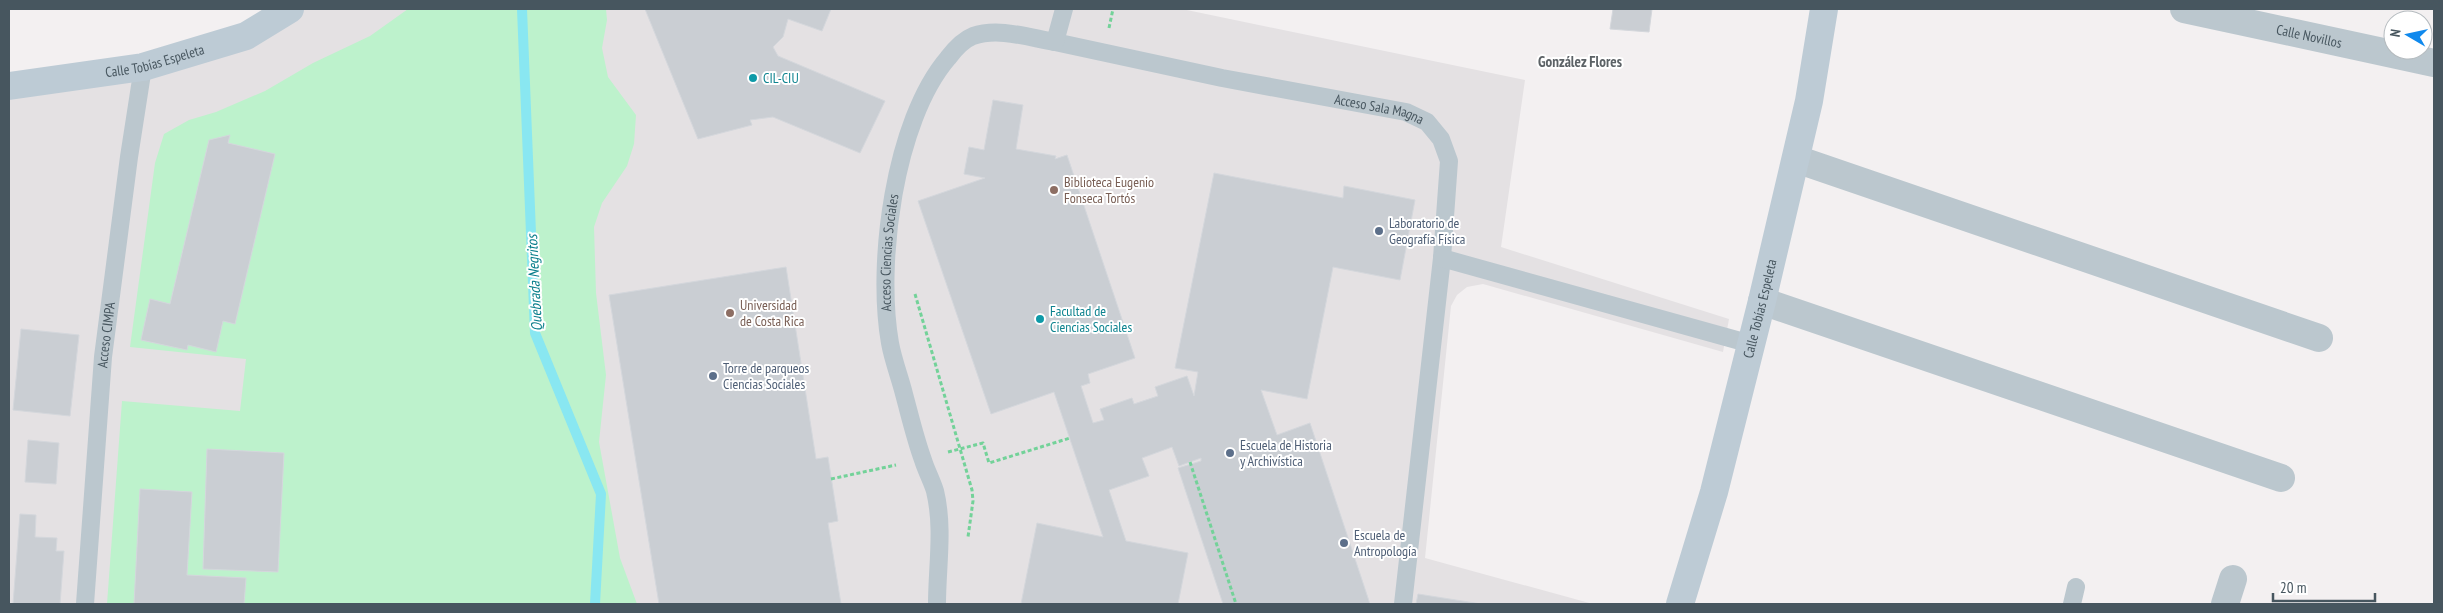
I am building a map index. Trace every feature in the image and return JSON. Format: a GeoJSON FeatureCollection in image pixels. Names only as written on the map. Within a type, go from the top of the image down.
{"type":"FeatureCollection","features":[{"type":"Feature","properties":{"kind":"street","name":"Calle Tobías Espeleta"},"geometry":{"type":"LineString","coordinates":[[9,86],[143,67],[246,36],[290,9]]}},
{"type":"Feature","properties":{"kind":"street","name":"Calle Tobías Espeleta"},"geometry":{"type":"LineString","coordinates":[[1680,604],[1714,492],[1762,301],[1809,101],[1824,9]]}},
{"type":"Feature","properties":{"kind":"street","name":"Calle Novillos"},"geometry":{"type":"LineString","coordinates":[[2184,9],[2434,63]]}},
{"type":"Feature","properties":{"kind":"street"},"geometry":{"type":"LineString","coordinates":[[1796,160],[2319,338]]}},
{"type":"Feature","properties":{"kind":"street"},"geometry":{"type":"LineString","coordinates":[[1762,301],[2281,478]]}},
{"type":"Feature","properties":{"kind":"lane"},"geometry":{"type":"LineString","coordinates":[[1055,42],[1064,9]]}},
{"type":"Feature","properties":{"kind":"lane","name":"Acceso Ciencias Sociales"},"geometry":{"type":"LineString","coordinates":[[937,604],[939,521],[935,491],[922,459],[890,344],[886,305],[886,255],[898,176],[907,139],[921,99],[939,68],[956,48],[973,36],[1005,33],[1055,42]]}},
{"type":"Feature","properties":{"kind":"lane","name":"Acceso Sala Magna"},"geometry":{"type":"LineString","coordinates":[[1055,42],[1406,112],[1427,122],[1441,139],[1449,161],[1442,258],[1403,604]]}},
{"type":"Feature","properties":{"kind":"lane","name":"Acceso CIMPA"},"geometry":{"type":"LineString","coordinates":[[85,604],[103,356],[129,157],[143,67]]}},
{"type":"Feature","properties":{"kind":"lane"},"geometry":{"type":"LineString","coordinates":[[1442,258],[1751,344]]}},
{"type":"Feature","properties":{"kind":"lane"},"geometry":{"type":"LineString","coordinates":[[2072,604],[2076,587]]}},
{"type":"Feature","properties":{"kind":"path"},"geometry":{"type":"LineString","coordinates":[[1101,52],[1113,9]]}},
{"type":"Feature","properties":{"kind":"path"},"geometry":{"type":"LineString","coordinates":[[913,288],[960,449]]}},
{"type":"Feature","properties":{"kind":"path"},"geometry":{"type":"LineString","coordinates":[[922,459],[982,443],[988,463],[1070,438]]}},
{"type":"Feature","properties":{"kind":"path"},"geometry":{"type":"LineString","coordinates":[[1190,462],[1236,604]]}},
{"type":"Feature","properties":{"kind":"path"},"geometry":{"type":"LineString","coordinates":[[831,479],[895,465]]}},
{"type":"Feature","properties":{"kind":"shaded area","name":"Universidad de Costa Rica"},"geometry":{"type":"Polygon","coordinates":[[[284,9],[1182,9],[1525,80],[1501,247],[1729,319],[1723,352],[1483,284],[1467,287],[1457,295],[1451,306],[1425,558],[1593,604],[9,604],[9,86],[143,67],[284,9]]]}},
{"type":"Feature","properties":{"kind":"green space"},"geometry":{"type":"Polygon","coordinates":[[[408,9],[606,9],[607,20],[602,48],[608,77],[636,115],[634,144],[627,166],[602,203],[594,227],[596,293],[606,375],[599,442],[620,558],[637,604],[107,604],[122,401],[240,411],[246,359],[130,347],[155,163],[164,134],[189,120],[216,112],[265,91],[313,63],[370,36],[408,9]]]}},
{"type":"Feature","properties":{"kind":"building","name":"CIL-CIU"},"geometry":{"type":"Polygon","coordinates":[[[645,9],[831,9],[822,31],[788,19],[783,37],[773,47],[778,56],[885,101],[860,153],[773,117],[750,120],[752,125],[698,139],[645,9]]]}},
{"type":"Feature","properties":{"kind":"building"},"geometry":{"type":"Polygon","coordinates":[[[1613,9],[1652,9],[1649,32],[1610,29],[1613,9]]]}},
{"type":"Feature","properties":{"kind":"building","name":"Facultad de Ciencias Sociales"},"geometry":{"type":"Polygon","coordinates":[[[993,100],[1023,105],[1016,149],[1056,156],[1055,159],[1067,155],[1135,358],[1088,374],[1090,383],[1081,386],[1093,423],[1104,420],[1100,409],[1132,398],[1134,404],[1158,396],[1155,387],[1187,376],[1194,396],[1198,372],[1175,368],[1214,173],[1343,198],[1344,186],[1415,200],[1400,280],[1333,267],[1307,399],[1261,390],[1277,435],[1310,423],[1370,604],[1223,604],[1178,468],[1201,461],[1201,458],[1179,466],[1172,447],[1142,458],[1149,476],[1109,490],[1126,541],[1188,553],[1178,604],[1021,604],[1037,523],[1103,537],[1054,392],[991,414],[918,201],[985,178],[964,174],[969,147],[984,150],[993,100]]]}},
{"type":"Feature","properties":{"kind":"building"},"geometry":{"type":"Polygon","coordinates":[[[230,135],[228,143],[275,154],[235,324],[223,321],[216,352],[188,345],[187,350],[141,340],[150,299],[170,304],[209,140],[230,135]]]}},
{"type":"Feature","properties":{"kind":"building","name":"Torre de parqueos Ciencias Sociales"},"geometry":{"type":"Polygon","coordinates":[[[786,267],[816,459],[828,457],[838,521],[828,523],[841,604],[659,604],[609,295],[786,267]]]}},
{"type":"Feature","properties":{"kind":"building"},"geometry":{"type":"Polygon","coordinates":[[[21,329],[79,335],[70,416],[13,410],[21,329]]]}},
{"type":"Feature","properties":{"kind":"building"},"geometry":{"type":"Polygon","coordinates":[[[28,440],[59,443],[56,484],[25,482],[28,440]]]}},
{"type":"Feature","properties":{"kind":"building"},"geometry":{"type":"Polygon","coordinates":[[[207,449],[284,453],[278,572],[203,569],[207,449]]]}},
{"type":"Feature","properties":{"kind":"building"},"geometry":{"type":"Polygon","coordinates":[[[140,489],[192,492],[187,575],[246,578],[244,604],[134,604],[140,489]]]}},
{"type":"Feature","properties":{"kind":"building"},"geometry":{"type":"Polygon","coordinates":[[[20,514],[36,515],[35,537],[57,538],[56,551],[64,551],[60,604],[13,604],[20,514]]]}},
{"type":"Feature","properties":{"kind":"building"},"geometry":{"type":"Polygon","coordinates":[[[1418,594],[1481,604],[1416,604],[1418,594]]]}},
{"type":"Feature","properties":{"kind":"waterway","name":"Quebrada Negritos"},"geometry":{"type":"LineString","coordinates":[[522,9],[535,333],[601,494],[595,604]]}},
{"type":"Feature","properties":{"kind":"place","name":"CIL-CIU"},"geometry":{"type":"Point","coordinates":[753,78]}},
{"type":"Feature","properties":{"kind":"place","name":"Biblioteca Eugenio Fonseca Tortós"},"geometry":{"type":"Point","coordinates":[1054,190]}},
{"type":"Feature","properties":{"kind":"place","name":"Laboratorio de Geografía Física"},"geometry":{"type":"Point","coordinates":[1379,231]}},
{"type":"Feature","properties":{"kind":"place","name":"Universidad de Costa Rica"},"geometry":{"type":"Point","coordinates":[730,313]}},
{"type":"Feature","properties":{"kind":"place","name":"Facultad de Ciencias Sociales"},"geometry":{"type":"Point","coordinates":[1040,319]}},
{"type":"Feature","properties":{"kind":"place","name":"Torre de parqueos Ciencias Sociales"},"geometry":{"type":"Point","coordinates":[713,376]}},
{"type":"Feature","properties":{"kind":"place","name":"Escuela de Historia y Archivística"},"geometry":{"type":"Point","coordinates":[1230,453]}},
{"type":"Feature","properties":{"kind":"place","name":"Escuela de Antropología"},"geometry":{"type":"Point","coordinates":[1344,543]}},
{"type":"Feature","properties":{"kind":"district","name":"González Flores"},"geometry":{"type":"Point","coordinates":[1580,61]}}]}
